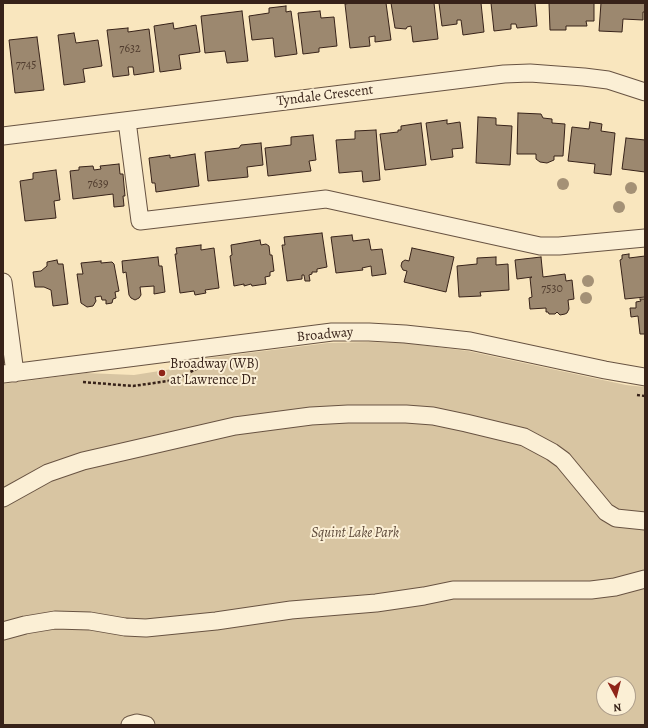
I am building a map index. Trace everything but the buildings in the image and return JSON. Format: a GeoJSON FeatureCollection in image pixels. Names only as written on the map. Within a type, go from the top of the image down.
{"type":"FeatureCollection","features":[{"type":"Feature","properties":{"kind":"street","name":"Tyndale Crescent"},"geometry":{"type":"LineString","coordinates":[[3,136],[504,74],[530,73],[584,76],[608,80],[645,92]]}},
{"type":"Feature","properties":{"kind":"street"},"geometry":{"type":"LineString","coordinates":[[127,120],[140,221],[326,199],[540,246],[559,246],[645,238]]}},
{"type":"Feature","properties":{"kind":"street"},"geometry":{"type":"LineString","coordinates":[[3,282],[9,374]]}},
{"type":"Feature","properties":{"kind":"street","name":"Broadway"},"geometry":{"type":"LineString","coordinates":[[9,374],[332,332],[369,332],[413,334],[470,341],[645,377]]}},
{"type":"Feature","properties":{"kind":"street"},"geometry":{"type":"LineString","coordinates":[[3,498],[48,473],[83,461],[235,426],[310,416],[348,414],[406,414],[433,416],[524,437],[552,452],[563,460],[606,512],[616,518],[645,521]]}},
{"type":"Feature","properties":{"kind":"street"},"geometry":{"type":"LineString","coordinates":[[3,631],[25,625],[55,620],[90,621],[125,627],[146,628],[216,621],[291,610],[383,602],[453,590],[591,590],[615,587],[645,579]]}},
{"type":"Feature","properties":{"kind":"street"},"geometry":{"type":"LineString","coordinates":[[130,725],[137,723],[146,725]]}},
{"type":"Feature","properties":{"kind":"path"},"geometry":{"type":"LineString","coordinates":[[80,382],[133,386],[175,380],[202,366]]}},
{"type":"Feature","properties":{"kind":"path"},"geometry":{"type":"LineString","coordinates":[[630,393],[645,396]]}},
{"type":"Feature","properties":{"kind":"green space","name":"Squint Lake Park"},"geometry":{"type":"Polygon","coordinates":[[[328,343],[405,343],[468,351],[626,385],[645,387],[645,725],[3,725],[3,384],[86,373],[134,375],[172,369],[200,359],[328,343]]]}},
{"type":"Feature","properties":{"kind":"place","name":"Broadway (WB) at Lawrence Dr"},"geometry":{"type":"Point","coordinates":[162,373]}}]}
